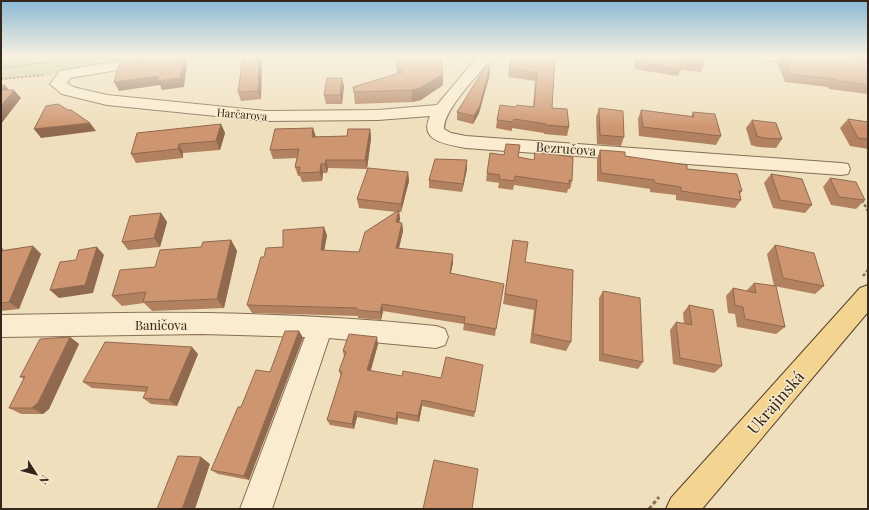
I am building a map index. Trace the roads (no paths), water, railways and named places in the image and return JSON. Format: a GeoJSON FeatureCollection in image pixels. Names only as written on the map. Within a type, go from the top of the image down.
{"type":"FeatureCollection","features":[{"type":"Feature","properties":{"kind":"main road","name":"Ukrajinská"},"geometry":{"type":"LineString","coordinates":[[682,509],[868,295]]}},
{"type":"Feature","properties":{"kind":"street","name":"Harčarova"},"geometry":{"type":"LineString","coordinates":[[60,80],[58,84],[68,91],[107,100],[266,116],[378,115],[441,110]]}},
{"type":"Feature","properties":{"kind":"street","name":"Bezručova"},"geometry":{"type":"LineString","coordinates":[[466,80],[441,110],[433,125],[434,130],[451,139],[466,142],[841,169]]}},
{"type":"Feature","properties":{"kind":"street","name":"Baničova"},"geometry":{"type":"LineString","coordinates":[[1,326],[146,323],[321,327],[436,337]]}},
{"type":"Feature","properties":{"kind":"street"},"geometry":{"type":"LineString","coordinates":[[256,509],[321,327]]}}]}
